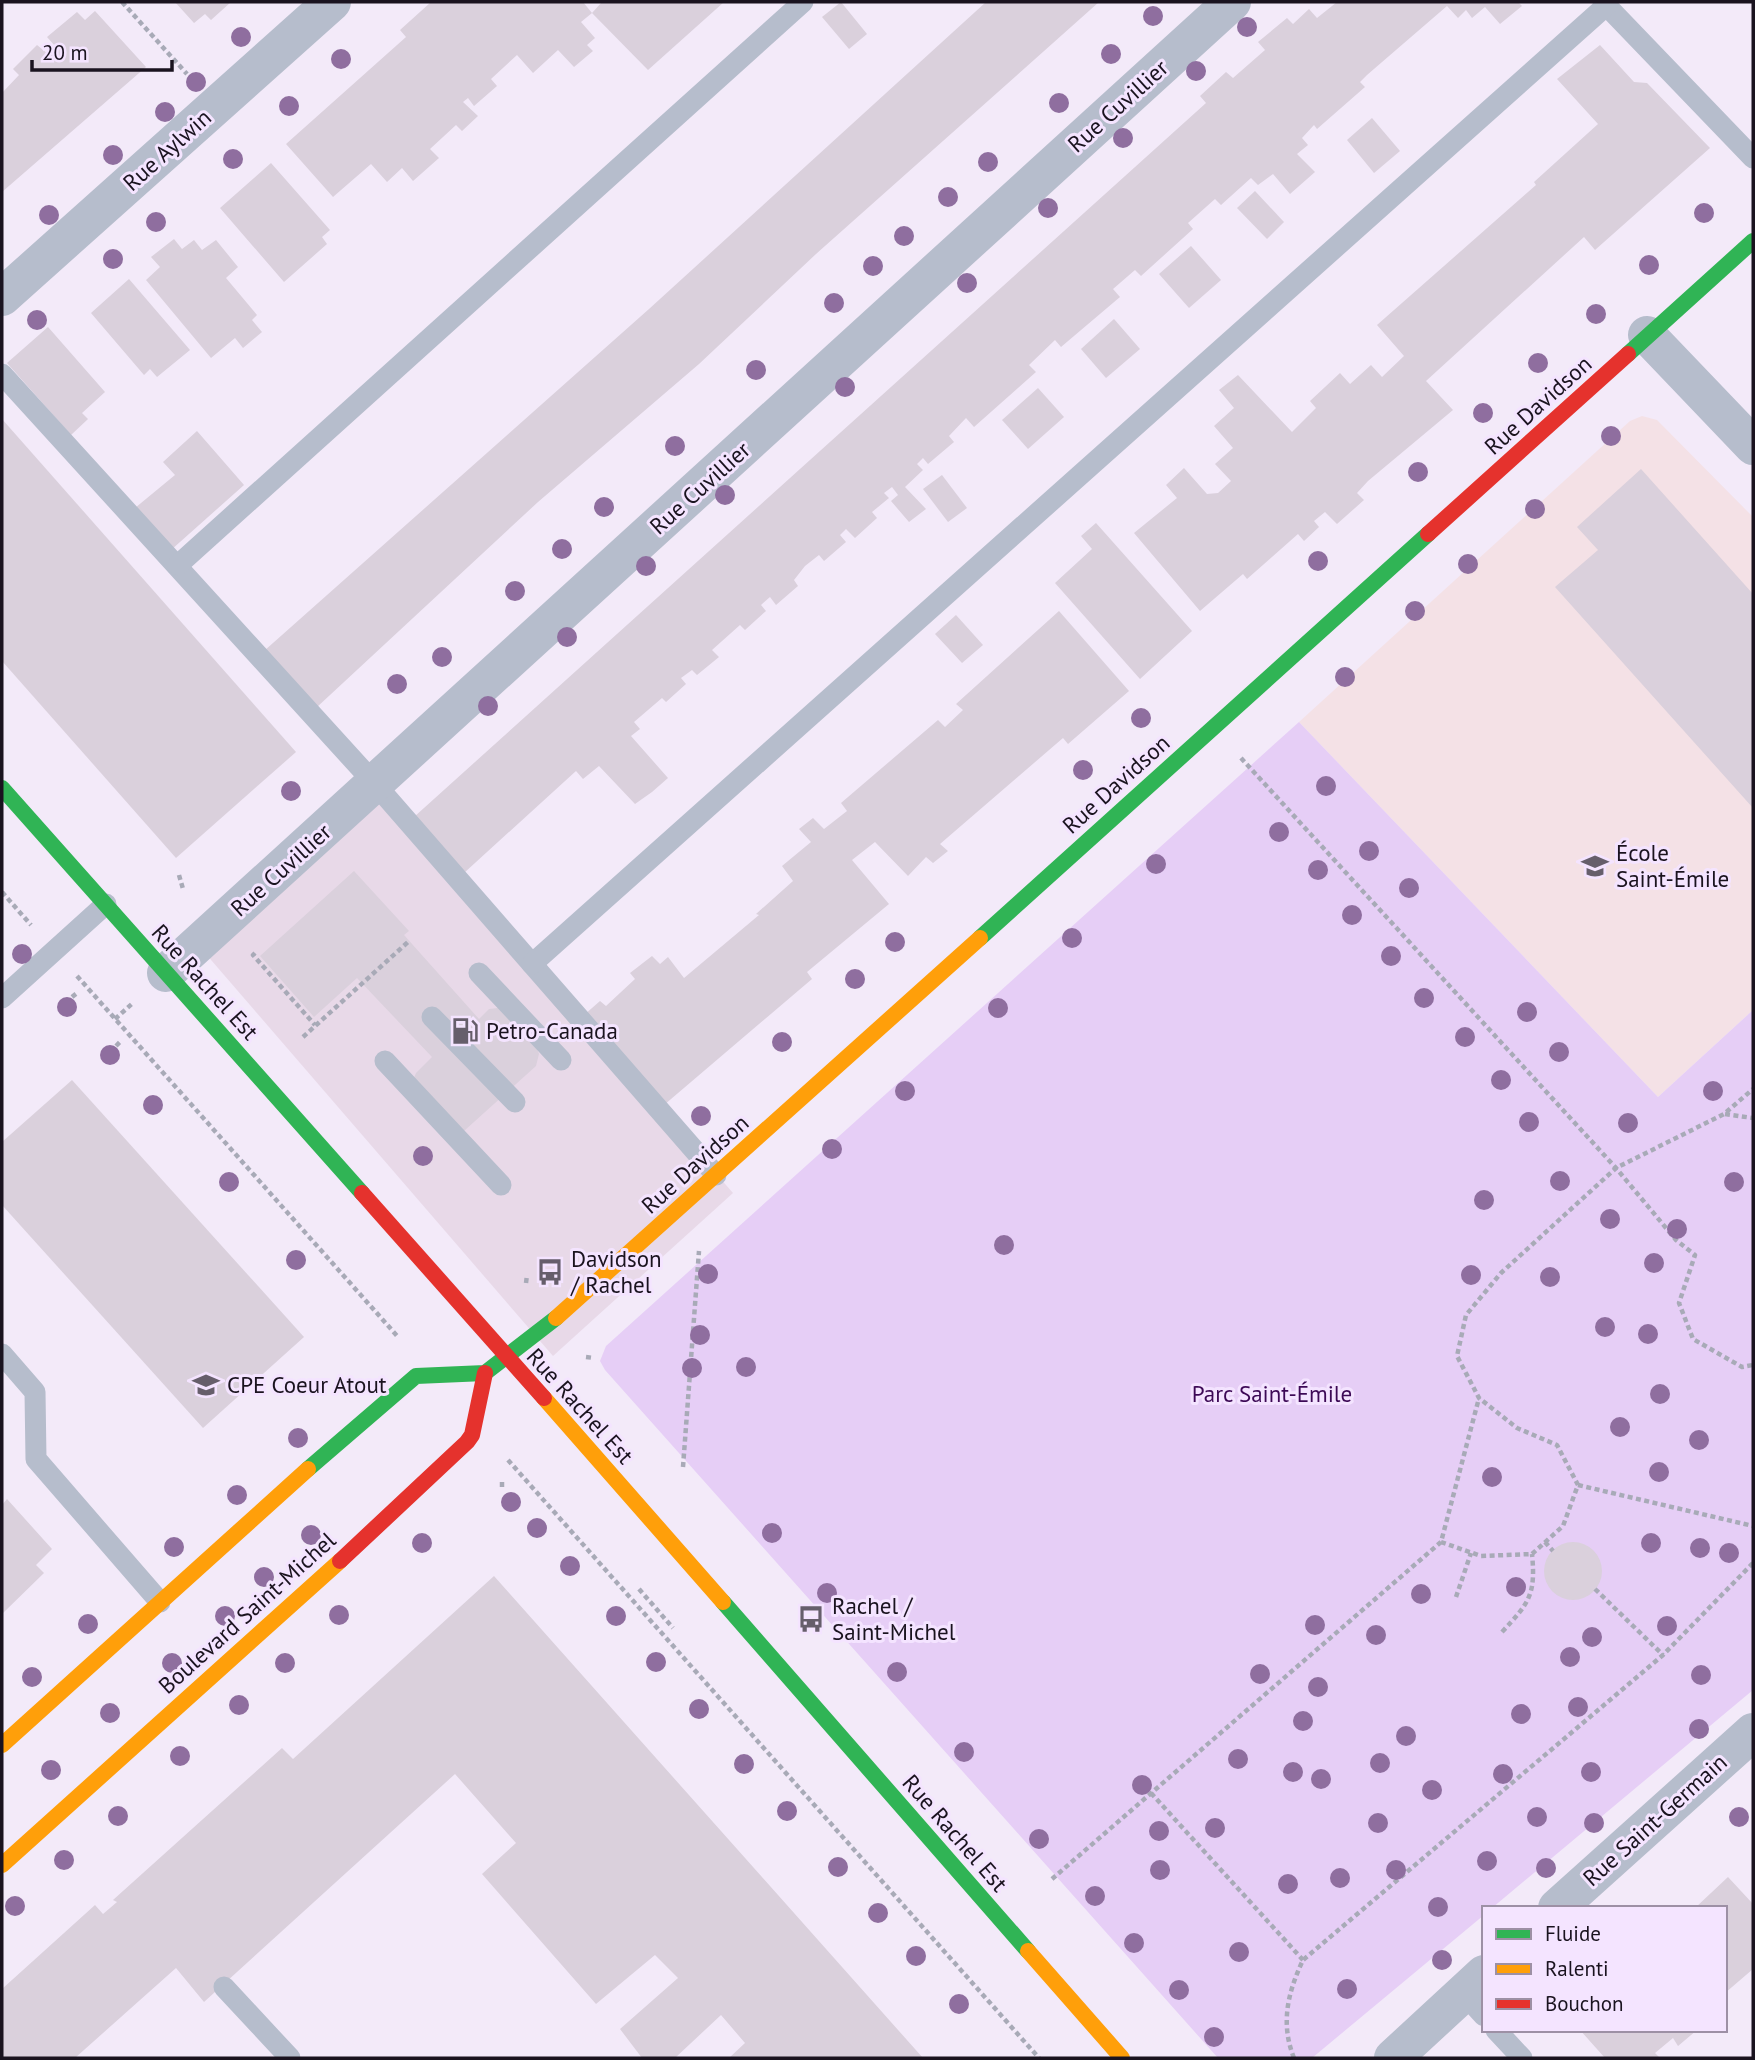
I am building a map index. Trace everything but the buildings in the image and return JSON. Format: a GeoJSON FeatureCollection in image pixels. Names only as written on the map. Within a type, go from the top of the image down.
{"type":"FeatureCollection","features":[{"type":"Feature","properties":{"kind":"main road","name":"Rue Davidson"},"geometry":{"type":"LineString","coordinates":[[506,1358],[569,1308],[1753,241]]}},
{"type":"Feature","properties":{"kind":"main road","name":"Rue Rachel Est"},"geometry":{"type":"LineString","coordinates":[[2,788],[1122,2058]]}},
{"type":"Feature","properties":{"kind":"main road"},"geometry":{"type":"LineString","coordinates":[[2,1745],[387,1398],[416,1376],[485,1373],[506,1358]]}},
{"type":"Feature","properties":{"kind":"main road","name":"Boulevard Saint-Michel"},"geometry":{"type":"LineString","coordinates":[[2,1865],[467,1442],[475,1423],[485,1373]]}},
{"type":"Feature","properties":{"kind":"street","name":"Rue Aylwin"},"geometry":{"type":"LineString","coordinates":[[2,297],[332,2]]}},
{"type":"Feature","properties":{"kind":"street","name":"Rue Cuvillier"},"geometry":{"type":"LineString","coordinates":[[166,973],[376,785],[1232,2]]}},
{"type":"Feature","properties":{"kind":"street"},"geometry":{"type":"LineString","coordinates":[[1647,335],[1753,446]]}},
{"type":"Feature","properties":{"kind":"street","name":"Rue Saint-Germain"},"geometry":{"type":"LineString","coordinates":[[1559,1906],[1753,1732]]}},
{"type":"Feature","properties":{"kind":"street"},"geometry":{"type":"LineString","coordinates":[[1393,2058],[1477,1994]]}},
{"type":"Feature","properties":{"kind":"lane"},"geometry":{"type":"LineString","coordinates":[[178,565],[803,2]]}},
{"type":"Feature","properties":{"kind":"lane"},"geometry":{"type":"LineString","coordinates":[[532,964],[1605,4],[1753,158]]}},
{"type":"Feature","properties":{"kind":"lane"},"geometry":{"type":"LineString","coordinates":[[2,374],[376,785],[716,1175]]}},
{"type":"Feature","properties":{"kind":"lane"},"geometry":{"type":"LineString","coordinates":[[2,998],[106,904]]}},
{"type":"Feature","properties":{"kind":"lane"},"geometry":{"type":"LineString","coordinates":[[479,973],[561,1060]]}},
{"type":"Feature","properties":{"kind":"lane"},"geometry":{"type":"LineString","coordinates":[[432,1017],[515,1102]]}},
{"type":"Feature","properties":{"kind":"lane"},"geometry":{"type":"LineString","coordinates":[[385,1061],[501,1185]]}},
{"type":"Feature","properties":{"kind":"lane"},"geometry":{"type":"LineString","coordinates":[[2,1354],[35,1392],[36,1459],[160,1602]]}},
{"type":"Feature","properties":{"kind":"lane"},"geometry":{"type":"LineString","coordinates":[[224,1987],[290,2058]]}},
{"type":"Feature","properties":{"kind":"lane"},"geometry":{"type":"LineString","coordinates":[[1498,2032],[1522,2058]]}},
{"type":"Feature","properties":{"kind":"path"},"geometry":{"type":"LineString","coordinates":[[122,2],[191,80]]}},
{"type":"Feature","properties":{"kind":"path"},"geometry":{"type":"LineString","coordinates":[[1240,758],[1616,1168],[1676,1240],[1695,1255],[1679,1303],[1693,1339],[1742,1367],[1753,1366]]}},
{"type":"Feature","properties":{"kind":"path"},"geometry":{"type":"LineString","coordinates":[[179,875],[183,889]]}},
{"type":"Feature","properties":{"kind":"path"},"geometry":{"type":"LineString","coordinates":[[2,892],[432,1375]]}},
{"type":"Feature","properties":{"kind":"path"},"geometry":{"type":"LineString","coordinates":[[303,1037],[408,942]]}},
{"type":"Feature","properties":{"kind":"path"},"geometry":{"type":"LineString","coordinates":[[262,947],[253,955],[315,1026]]}},
{"type":"Feature","properties":{"kind":"path"},"geometry":{"type":"LineString","coordinates":[[383,954],[387,960]]}},
{"type":"Feature","properties":{"kind":"path"},"geometry":{"type":"LineString","coordinates":[[116,1046],[122,1040]]}},
{"type":"Feature","properties":{"kind":"path"},"geometry":{"type":"LineString","coordinates":[[1441,1542],[1480,1556],[1532,1554],[1563,1526],[1578,1485],[1557,1445],[1517,1428],[1479,1398],[1457,1356],[1466,1314],[1501,1273],[1616,1168],[1724,1114],[1753,1089]]}},
{"type":"Feature","properties":{"kind":"path"},"geometry":{"type":"LineString","coordinates":[[1724,1114],[1753,1118]]}},
{"type":"Feature","properties":{"kind":"path"},"geometry":{"type":"LineString","coordinates":[[683,1467],[699,1244]]}},
{"type":"Feature","properties":{"kind":"path"},"geometry":{"type":"LineString","coordinates":[[526,1283],[527,1275]]}},
{"type":"Feature","properties":{"kind":"path"},"geometry":{"type":"LineString","coordinates":[[586,1357],[594,1358]]}},
{"type":"Feature","properties":{"kind":"path"},"geometry":{"type":"LineString","coordinates":[[1052,1879],[1441,1542],[1479,1398]]}},
{"type":"Feature","properties":{"kind":"path"},"geometry":{"type":"LineString","coordinates":[[475,1423],[1039,2058]]}},
{"type":"Feature","properties":{"kind":"path"},"geometry":{"type":"LineString","coordinates":[[502,1482],[502,1490]]}},
{"type":"Feature","properties":{"kind":"path"},"geometry":{"type":"LineString","coordinates":[[1578,1485],[1753,1526]]}},
{"type":"Feature","properties":{"kind":"path"},"geometry":{"type":"LineString","coordinates":[[1545,1542],[1553,1551]]}},
{"type":"Feature","properties":{"kind":"path"},"geometry":{"type":"LineString","coordinates":[[1455,1597],[1471,1553]]}},
{"type":"Feature","properties":{"kind":"path"},"geometry":{"type":"LineString","coordinates":[[1502,1632],[1527,1606],[1534,1578],[1532,1554]]}},
{"type":"Feature","properties":{"kind":"path"},"geometry":{"type":"LineString","coordinates":[[1294,2058],[1287,2020],[1288,1992],[1303,1960],[1663,1655],[1753,1563]]}},
{"type":"Feature","properties":{"kind":"path"},"geometry":{"type":"LineString","coordinates":[[639,1589],[673,1628]]}},
{"type":"Feature","properties":{"kind":"path"},"geometry":{"type":"LineString","coordinates":[[1595,1589],[1663,1655]]}},
{"type":"Feature","properties":{"kind":"path"},"geometry":{"type":"LineString","coordinates":[[1151,1793],[1303,1960]]}},
{"type":"Feature","properties":{"kind":"shaded area","name":"École Saint-Émile"},"geometry":{"type":"Polygon","coordinates":[[[1642,416],[1657,420],[1753,517],[1753,1010],[1658,1097],[1299,722],[1630,421],[1642,416]]]}},
{"type":"Feature","properties":{"kind":"shaded area"},"geometry":{"type":"Polygon","coordinates":[[[376,785],[733,1193],[553,1356],[199,946],[376,785]]]}},
{"type":"Feature","properties":{"kind":"green space","name":"Parc Saint-Émile"},"geometry":{"type":"Polygon","coordinates":[[[1299,722],[1658,1097],[1753,1010],[1753,1690],[1494,1906],[1482,1906],[1482,1917],[1312,2058],[1218,2058],[605,1370],[600,1361],[606,1346],[1299,722]]]}},
{"type":"Feature","properties":{"kind":"traffic: fast"},"geometry":{"type":"LineString","coordinates":[[1628,354],[1753,241]]}},
{"type":"Feature","properties":{"kind":"traffic: fast"},"geometry":{"type":"LineString","coordinates":[[980,938],[1428,534]]}},
{"type":"Feature","properties":{"kind":"traffic: fast"},"geometry":{"type":"LineString","coordinates":[[2,788],[362,1193]]}},
{"type":"Feature","properties":{"kind":"traffic: fast"},"geometry":{"type":"LineString","coordinates":[[308,1469],[416,1376],[485,1373],[556,1318]]}},
{"type":"Feature","properties":{"kind":"traffic: fast"},"geometry":{"type":"LineString","coordinates":[[723,1602],[1028,1951]]}},
{"type":"Feature","properties":{"kind":"traffic: slow"},"geometry":{"type":"LineString","coordinates":[[556,1318],[980,938]]}},
{"type":"Feature","properties":{"kind":"traffic: slow"},"geometry":{"type":"LineString","coordinates":[[544,1398],[723,1602]]}},
{"type":"Feature","properties":{"kind":"traffic: slow"},"geometry":{"type":"LineString","coordinates":[[2,1745],[308,1469]]}},
{"type":"Feature","properties":{"kind":"traffic: slow"},"geometry":{"type":"LineString","coordinates":[[2,1865],[340,1561]]}},
{"type":"Feature","properties":{"kind":"traffic: slow"},"geometry":{"type":"LineString","coordinates":[[1028,1951],[1122,2058]]}},
{"type":"Feature","properties":{"kind":"traffic: jam"},"geometry":{"type":"LineString","coordinates":[[1428,534],[1628,354]]}},
{"type":"Feature","properties":{"kind":"traffic: jam"},"geometry":{"type":"LineString","coordinates":[[362,1193],[544,1398]]}},
{"type":"Feature","properties":{"kind":"traffic: jam"},"geometry":{"type":"LineString","coordinates":[[340,1561],[467,1442],[472,1435],[485,1373]]}},
{"type":"Feature","properties":{"kind":"place","name":"École Saint-Émile"},"geometry":{"type":"Point","coordinates":[1595,866]}},
{"type":"Feature","properties":{"kind":"place","name":"Petro-Canada"},"geometry":{"type":"Point","coordinates":[465,1031]}},
{"type":"Feature","properties":{"kind":"place","name":"Davidson / Rachel"},"geometry":{"type":"Point","coordinates":[550,1272]}},
{"type":"Feature","properties":{"kind":"place","name":"CPE Coeur Atout"},"geometry":{"type":"Point","coordinates":[206,1385]}},
{"type":"Feature","properties":{"kind":"place","name":"Rachel / Saint-Michel"},"geometry":{"type":"Point","coordinates":[811,1619]}}]}
